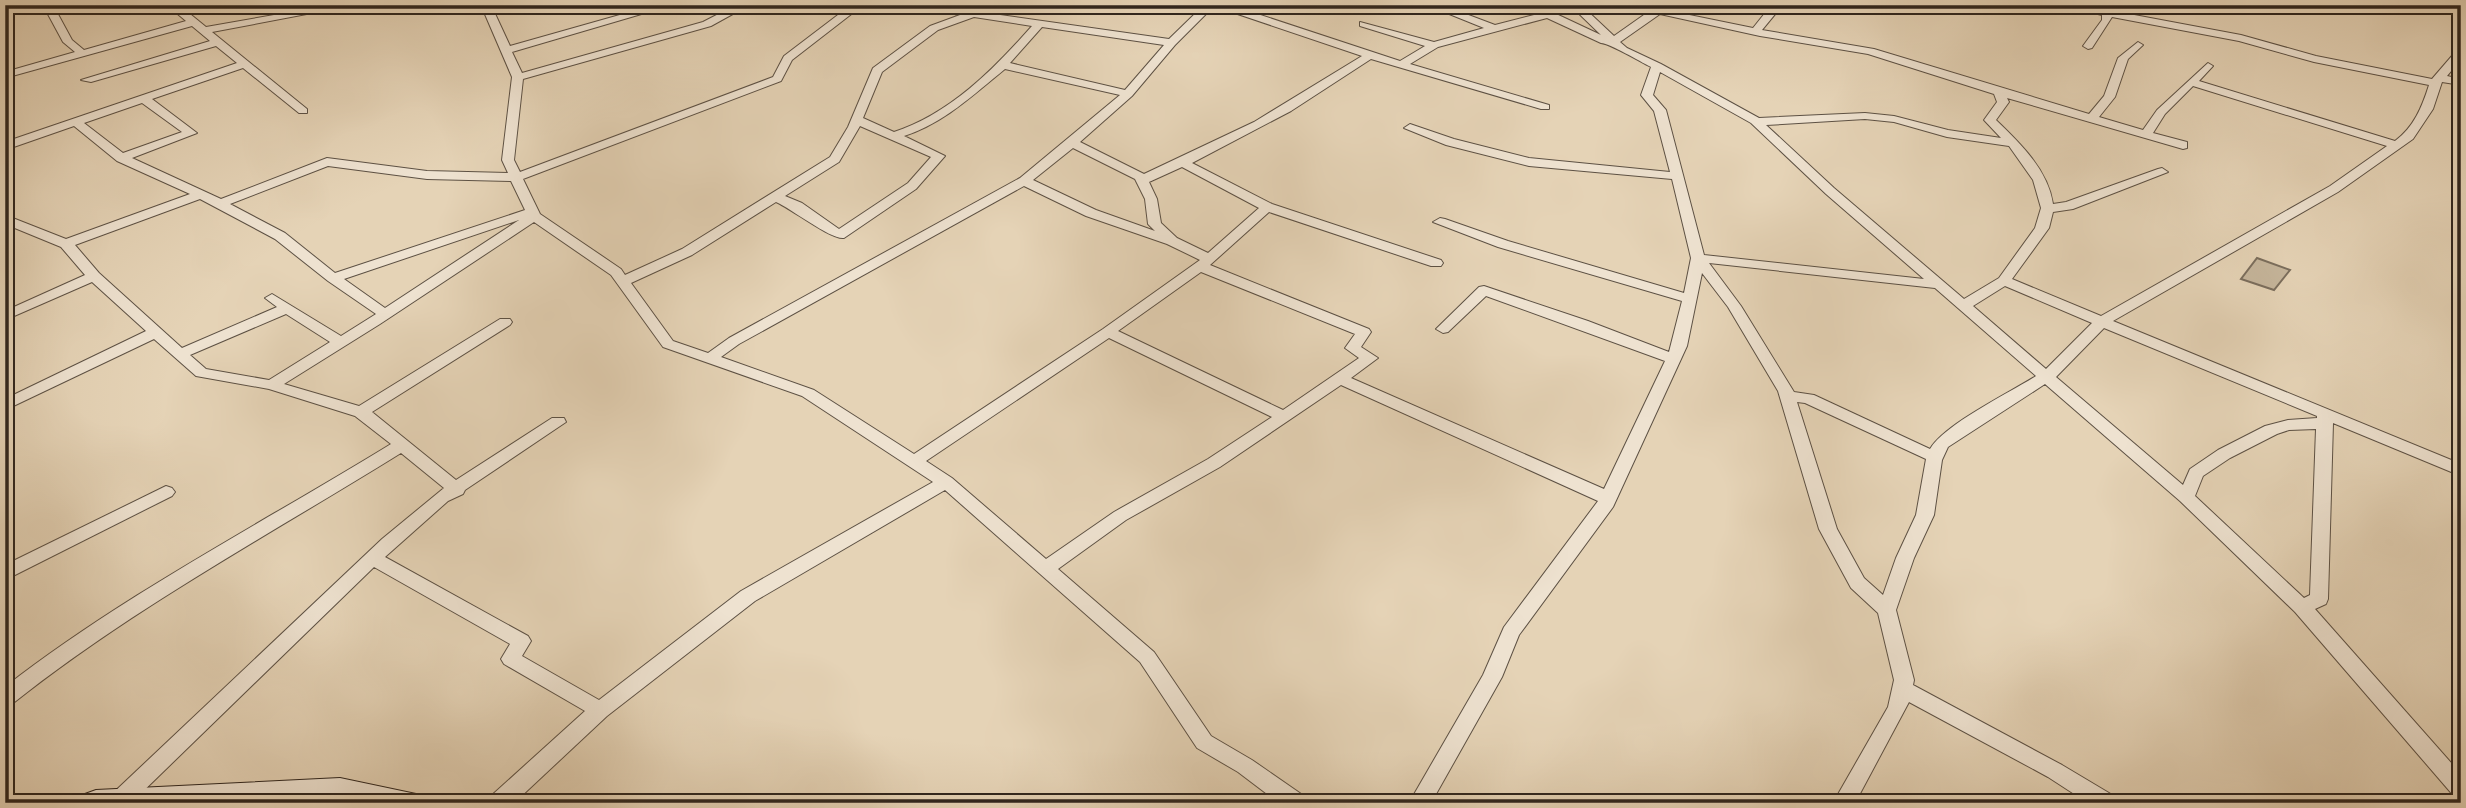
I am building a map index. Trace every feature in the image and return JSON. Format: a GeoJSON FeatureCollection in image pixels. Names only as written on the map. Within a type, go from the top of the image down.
{"type":"FeatureCollection","features":[{"type":"Feature","properties":{"kind":"street"},"geometry":{"type":"LineString","coordinates":[[48,5],[68,42],[82,53]]}},
{"type":"Feature","properties":{"kind":"street"},"geometry":{"type":"LineString","coordinates":[[172,5],[303,111]]}},
{"type":"Feature","properties":{"kind":"street"},"geometry":{"type":"LineString","coordinates":[[262,5],[270,19]]}},
{"type":"Feature","properties":{"kind":"street"},"geometry":{"type":"LineString","coordinates":[[202,31],[349,5]]}},
{"type":"Feature","properties":{"kind":"street"},"geometry":{"type":"LineString","coordinates":[[486,5],[518,77],[508,160],[533,214],[616,272],[668,344],[808,393],[916,460],[946,482],[1147,657],[1204,741],[1245,766],[1296,803]]}},
{"type":"Feature","properties":{"kind":"street"},"geometry":{"type":"LineString","coordinates":[[505,51],[667,5]]}},
{"type":"Feature","properties":{"kind":"street"},"geometry":{"type":"LineString","coordinates":[[518,77],[707,24],[744,5]]}},
{"type":"Feature","properties":{"kind":"street"},"geometry":{"type":"LineString","coordinates":[[220,204],[327,162],[427,175],[517,177],[778,79],[788,58],[858,5]]}},
{"type":"Feature","properties":{"kind":"street"},"geometry":{"type":"LineString","coordinates":[[911,5],[1171,43]]}},
{"type":"Feature","properties":{"kind":"street"},"geometry":{"type":"LineString","coordinates":[[623,281],[687,252],[835,159],[857,120],[877,70],[934,28],[999,5]]}},
{"type":"Feature","properties":{"kind":"street"},"geometry":{"type":"LineString","coordinates":[[709,359],[734,341],[1024,181],[1073,143],[1128,94],[1171,43],[1210,5]]}},
{"type":"Feature","properties":{"kind":"street"},"geometry":{"type":"LineString","coordinates":[[1219,5],[1368,56],[1545,107]]}},
{"type":"Feature","properties":{"kind":"street"},"geometry":{"type":"LineString","coordinates":[[1237,11],[1251,5]]}},
{"type":"Feature","properties":{"kind":"street"},"geometry":{"type":"LineString","coordinates":[[1432,5],[1493,28]]}},
{"type":"Feature","properties":{"kind":"street"},"geometry":{"type":"LineString","coordinates":[[1528,5],[1657,66],[1756,122],[1830,191],[2186,497],[2302,607],[2457,793]]}},
{"type":"Feature","properties":{"kind":"street"},"geometry":{"type":"LineString","coordinates":[[1575,5],[1618,46]]}},
{"type":"Feature","properties":{"kind":"street"},"geometry":{"type":"LineString","coordinates":[[1770,5],[1784,7]]}},
{"type":"Feature","properties":{"kind":"street"},"geometry":{"type":"LineString","coordinates":[[1756,32],[1773,10],[1812,5]]}},
{"type":"Feature","properties":{"kind":"street"},"geometry":{"type":"LineString","coordinates":[[2066,5],[2107,9],[2241,38],[2314,59],[2437,81],[2461,82]]}},
{"type":"Feature","properties":{"kind":"street"},"geometry":{"type":"LineString","coordinates":[[1618,46],[1661,8],[1756,32],[1870,51],[1999,92],[2183,145]]}},
{"type":"Feature","properties":{"kind":"street"},"geometry":{"type":"LineString","coordinates":[[2088,46],[2107,20],[2107,9]]}},
{"type":"Feature","properties":{"kind":"street"},"geometry":{"type":"LineString","coordinates":[[1401,65],[1433,45],[1548,15]]}},
{"type":"Feature","properties":{"kind":"street"},"geometry":{"type":"LineString","coordinates":[[5,75],[192,23]]}},
{"type":"Feature","properties":{"kind":"street"},"geometry":{"type":"LineString","coordinates":[[1364,24],[1433,45]]}},
{"type":"Feature","properties":{"kind":"street"},"geometry":{"type":"LineString","coordinates":[[893,136],[935,120],[1003,65],[1038,25]]}},
{"type":"Feature","properties":{"kind":"street"},"geometry":{"type":"LineString","coordinates":[[144,35],[170,56]]}},
{"type":"Feature","properties":{"kind":"street"},"geometry":{"type":"LineString","coordinates":[[87,80],[218,42]]}},
{"type":"Feature","properties":{"kind":"street"},"geometry":{"type":"LineString","coordinates":[[2092,118],[2109,97],[2123,58],[2138,46]]}},
{"type":"Feature","properties":{"kind":"street"},"geometry":{"type":"LineString","coordinates":[[1844,803],[1898,708],[1904,680],[1887,610],[1905,558],[1925,515],[1941,444],[2048,376],[2101,322],[2334,189],[2396,145],[2409,135],[2427,109],[2437,81],[2460,54]]}},
{"type":"Feature","properties":{"kind":"street"},"geometry":{"type":"LineString","coordinates":[[1142,180],[1183,163],[1325,87],[1368,56]]}},
{"type":"Feature","properties":{"kind":"street"},"geometry":{"type":"LineString","coordinates":[[5,146],[243,64]]}},
{"type":"Feature","properties":{"kind":"street"},"geometry":{"type":"LineString","coordinates":[[1003,65],[1128,94]]}},
{"type":"Feature","properties":{"kind":"street"},"geometry":{"type":"LineString","coordinates":[[1657,66],[1647,95],[1660,110],[1698,258],[1734,306],[1787,396],[1828,529],[1857,583],[1887,610]]}},
{"type":"Feature","properties":{"kind":"street"},"geometry":{"type":"LineString","coordinates":[[2146,134],[2161,112],[2194,83],[2208,66]]}},
{"type":"Feature","properties":{"kind":"street"},"geometry":{"type":"LineString","coordinates":[[2194,83],[2396,145]]}},
{"type":"Feature","properties":{"kind":"street"},"geometry":{"type":"LineString","coordinates":[[1963,306],[2004,281],[2045,222],[2047,209],[2044,187],[2011,142],[1990,120],[2003,102],[1999,92]]}},
{"type":"Feature","properties":{"kind":"street"},"geometry":{"type":"LineString","coordinates":[[121,158],[191,133],[143,98]]}},
{"type":"Feature","properties":{"kind":"street"},"geometry":{"type":"LineString","coordinates":[[1756,122],[1865,116],[1894,119],[1947,133],[2011,142]]}},
{"type":"Feature","properties":{"kind":"street"},"geometry":{"type":"LineString","coordinates":[[776,197],[796,206],[839,235],[912,186],[939,156],[857,120]]}},
{"type":"Feature","properties":{"kind":"street"},"geometry":{"type":"LineString","coordinates":[[75,121],[121,158],[201,194],[280,236],[333,278],[385,314]]}},
{"type":"Feature","properties":{"kind":"street"},"geometry":{"type":"LineString","coordinates":[[1410,128],[1450,142],[1529,162],[1676,176]]}},
{"type":"Feature","properties":{"kind":"street"},"geometry":{"type":"LineString","coordinates":[[1046,568],[1120,516],[1214,463],[1370,358],[1352,348],[1364,332],[1205,262],[1172,241],[1155,224],[1151,199],[1142,180],[1073,143]]}},
{"type":"Feature","properties":{"kind":"street"},"geometry":{"type":"LineString","coordinates":[[1183,163],[1267,207],[1436,263]]}},
{"type":"Feature","properties":{"kind":"street"},"geometry":{"type":"LineString","coordinates":[[2047,209],[2068,206],[2162,172]]}},
{"type":"Feature","properties":{"kind":"street"},"geometry":{"type":"LineString","coordinates":[[1024,181],[1091,213],[1172,241]]}},
{"type":"Feature","properties":{"kind":"street"},"geometry":{"type":"LineString","coordinates":[[66,244],[201,194]]}},
{"type":"Feature","properties":{"kind":"street"},"geometry":{"type":"LineString","coordinates":[[916,460],[1108,332],[1205,262],[1267,207]]}},
{"type":"Feature","properties":{"kind":"street"},"geometry":{"type":"LineString","coordinates":[[333,278],[533,214]]}},
{"type":"Feature","properties":{"kind":"street"},"geometry":{"type":"LineString","coordinates":[[271,385],[385,314],[533,214]]}},
{"type":"Feature","properties":{"kind":"street"},"geometry":{"type":"LineString","coordinates":[[5,219],[66,244],[150,335],[180,354],[201,373],[271,385],[361,412],[400,446],[457,489]]}},
{"type":"Feature","properties":{"kind":"street"},"geometry":{"type":"LineString","coordinates":[[1440,222],[1503,244],[1689,299]]}},
{"type":"Feature","properties":{"kind":"street"},"geometry":{"type":"LineString","coordinates":[[1698,258],[1942,285]]}},
{"type":"Feature","properties":{"kind":"street"},"geometry":{"type":"LineString","coordinates":[[1420,803],[1492,677],[1511,632],[1608,498],[1680,346],[1698,258]]}},
{"type":"Feature","properties":{"kind":"street"},"geometry":{"type":"LineString","coordinates":[[5,316],[94,276]]}},
{"type":"Feature","properties":{"kind":"street"},"geometry":{"type":"LineString","coordinates":[[2004,281],[2324,418],[2461,470]]}},
{"type":"Feature","properties":{"kind":"street"},"geometry":{"type":"LineString","coordinates":[[1443,329],[1484,290],[1673,359]]}},
{"type":"Feature","properties":{"kind":"street"},"geometry":{"type":"LineString","coordinates":[[272,298],[340,341]]}},
{"type":"Feature","properties":{"kind":"street"},"geometry":{"type":"LineString","coordinates":[[180,354],[287,308]]}},
{"type":"Feature","properties":{"kind":"street"},"geometry":{"type":"LineString","coordinates":[[361,412],[505,322]]}},
{"type":"Feature","properties":{"kind":"street"},"geometry":{"type":"LineString","coordinates":[[1108,332],[1285,417]]}},
{"type":"Feature","properties":{"kind":"street"},"geometry":{"type":"LineString","coordinates":[[5,404],[150,335]]}},
{"type":"Feature","properties":{"kind":"street"},"geometry":{"type":"LineString","coordinates":[[1341,379],[1608,498]]}},
{"type":"Feature","properties":{"kind":"street"},"geometry":{"type":"LineString","coordinates":[[1787,396],[1808,398],[1936,457]]}},
{"type":"Feature","properties":{"kind":"street"},"geometry":{"type":"LineString","coordinates":[[2186,497],[2196,473],[2224,454],[2271,430],[2324,418]]}},
{"type":"Feature","properties":{"kind":"street"},"geometry":{"type":"LineString","coordinates":[[2302,607],[2319,599],[2324,418]]}},
{"type":"Feature","properties":{"kind":"street"},"geometry":{"type":"LineString","coordinates":[[133,802],[372,558],[442,498],[558,422]]}},
{"type":"Feature","properties":{"kind":"street"},"geometry":{"type":"LineString","coordinates":[[5,698],[98,626],[323,495],[400,446]]}},
{"type":"Feature","properties":{"kind":"street"},"geometry":{"type":"LineString","coordinates":[[499,803],[600,710],[748,596],[946,482]]}},
{"type":"Feature","properties":{"kind":"street"},"geometry":{"type":"LineString","coordinates":[[5,573],[166,492]]}},
{"type":"Feature","properties":{"kind":"street"},"geometry":{"type":"LineString","coordinates":[[372,558],[521,641],[511,659],[600,710]]}},
{"type":"Feature","properties":{"kind":"street"},"geometry":{"type":"LineString","coordinates":[[1902,689],[2055,771],[2106,803]]}},
{"type":"Feature","properties":{"kind":"street"},"geometry":{"type":"LineString","coordinates":[[96,803],[340,791],[405,803]]}},
{"type":"Feature","properties":{"kind":"shaded area"},"geometry":{"type":"Polygon","coordinates":[[[2257,258],[2290,270],[2274,290],[2241,279],[2257,258]]]}}]}
